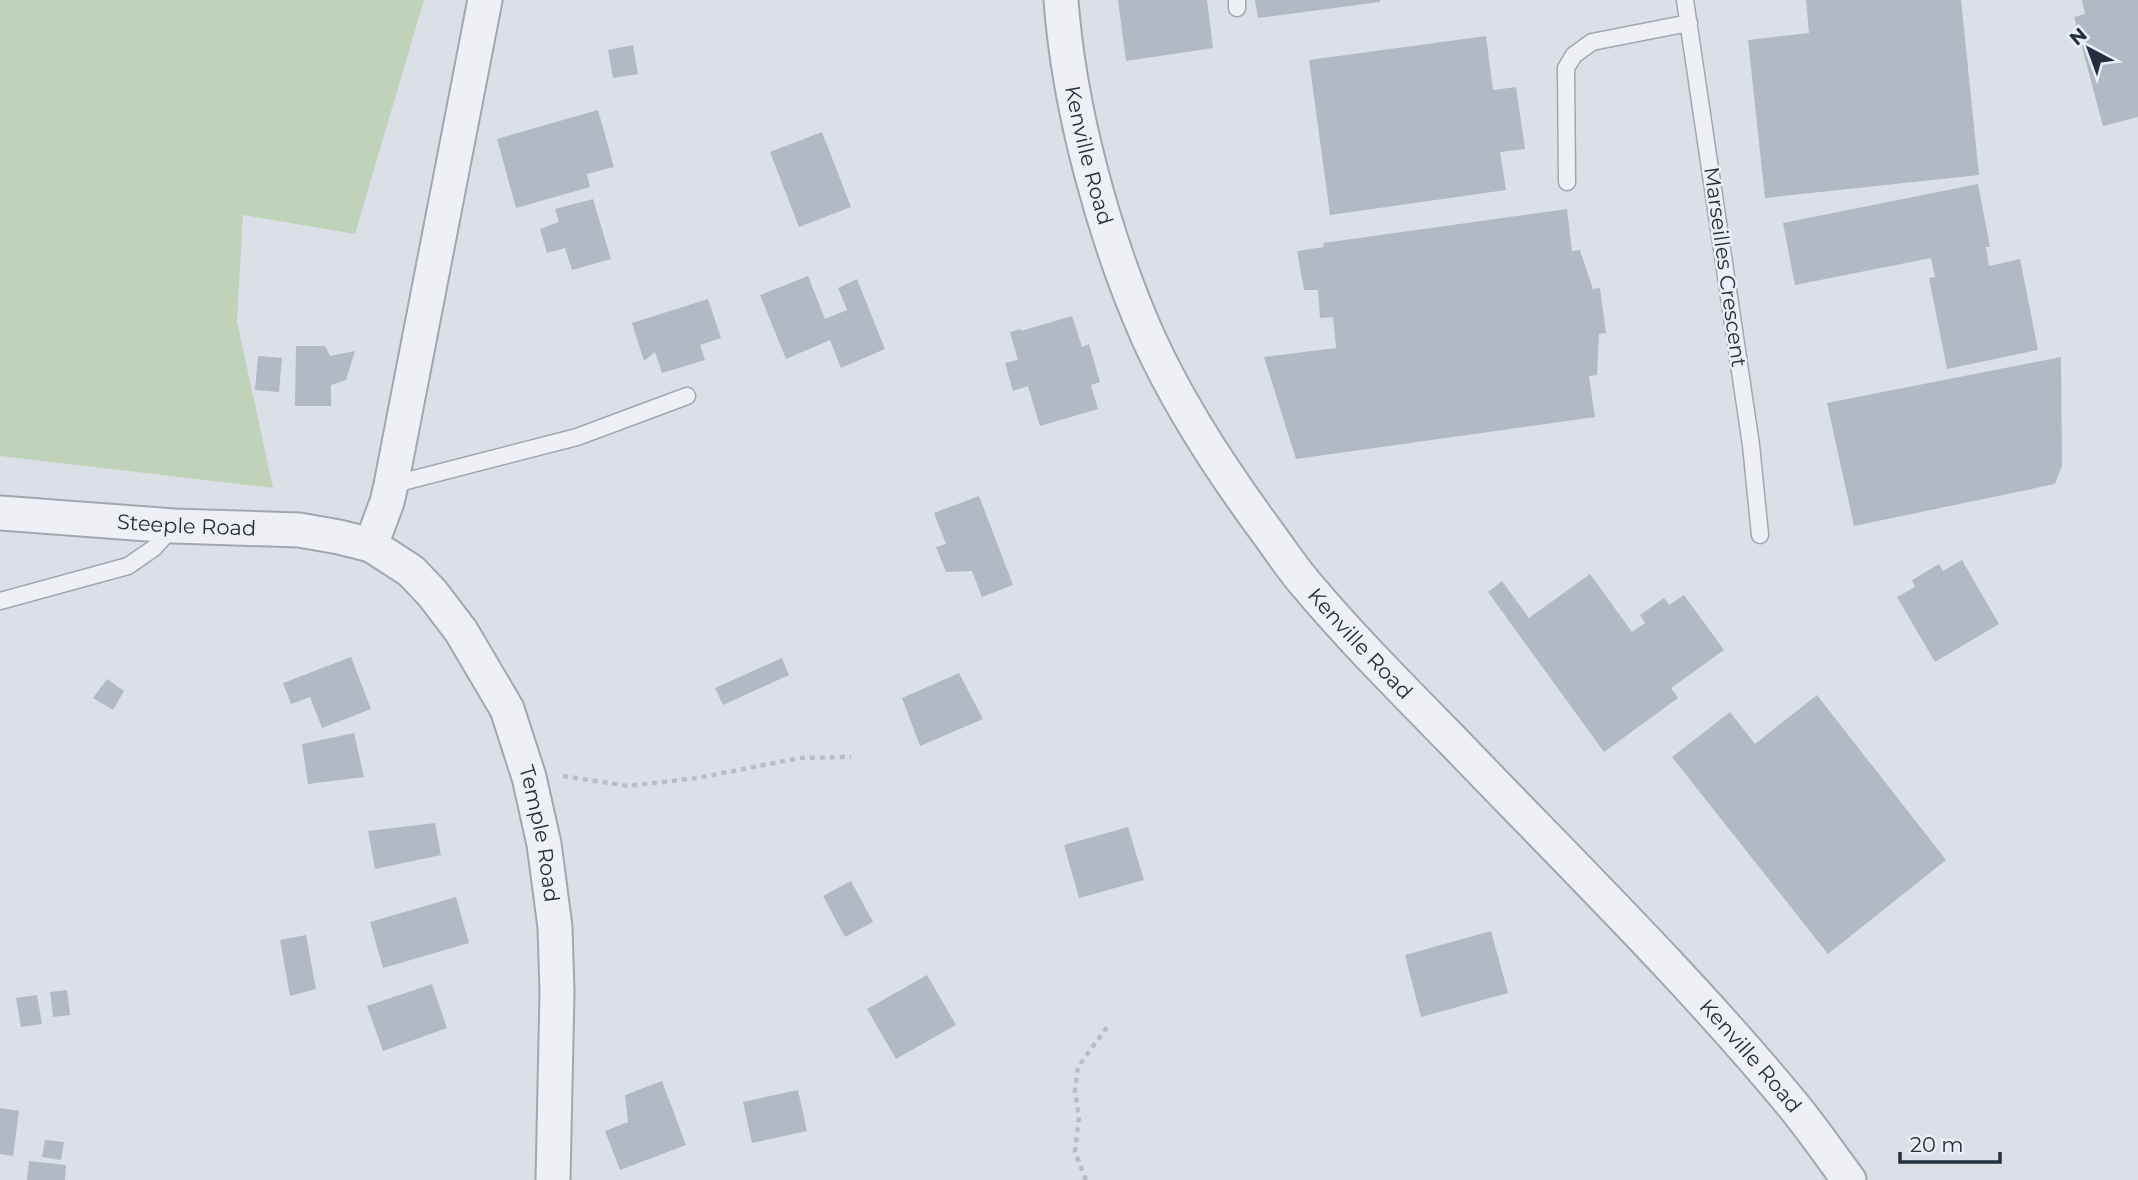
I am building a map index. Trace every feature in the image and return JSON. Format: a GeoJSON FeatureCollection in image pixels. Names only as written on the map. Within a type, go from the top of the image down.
{"type":"FeatureCollection","features":[{"type":"Feature","properties":{"kind":"street"},"geometry":{"type":"LineString","coordinates":[[371,545],[391,485],[485,0]]}},
{"type":"Feature","properties":{"kind":"street","name":"Kenville Road"},"geometry":{"type":"LineString","coordinates":[[1061,0],[1064,44],[1080,126],[1098,198],[1118,258],[1155,349],[1192,420],[1243,500],[1303,581],[1369,654],[1710,1010],[1794,1106],[1849,1180]]}},
{"type":"Feature","properties":{"kind":"street","name":"Steeple Road"},"geometry":{"type":"LineString","coordinates":[[0,513],[174,526],[299,530],[371,545]]}},
{"type":"Feature","properties":{"kind":"street","name":"Temple Road"},"geometry":{"type":"LineString","coordinates":[[371,545],[418,578],[461,631],[507,709],[527,772],[544,844],[555,927],[553,1180]]}},
{"type":"Feature","properties":{"kind":"lane","name":"Marseilles Crescent"},"geometry":{"type":"LineString","coordinates":[[1685,0],[1751,445],[1760,535]]}},
{"type":"Feature","properties":{"kind":"lane"},"geometry":{"type":"LineString","coordinates":[[1567,182],[1566,68],[1574,55],[1592,43],[1689,23]]}},
{"type":"Feature","properties":{"kind":"lane"},"geometry":{"type":"LineString","coordinates":[[391,485],[577,437],[687,396]]}},
{"type":"Feature","properties":{"kind":"lane"},"geometry":{"type":"LineString","coordinates":[[0,601],[128,566],[153,548],[174,526]]}},
{"type":"Feature","properties":{"kind":"path"},"geometry":{"type":"LineString","coordinates":[[527,772],[628,786],[697,778],[800,758],[851,757]]}},
{"type":"Feature","properties":{"kind":"path"},"geometry":{"type":"LineString","coordinates":[[1086,1180],[1075,1152],[1079,1117],[1075,1091],[1078,1067],[1110,1023]]}},
{"type":"Feature","properties":{"kind":"green space"},"geometry":{"type":"Polygon","coordinates":[[[0,0],[424,0],[355,234],[243,215],[237,321],[273,488],[0,456],[0,0]]]}},
{"type":"Feature","properties":{"kind":"building"},"geometry":{"type":"Polygon","coordinates":[[[1118,0],[1207,0],[1213,48],[1126,61],[1118,0]]]}},
{"type":"Feature","properties":{"kind":"building"},"geometry":{"type":"Polygon","coordinates":[[[1255,0],[1380,0],[1380,2],[1258,18],[1255,0]]]}},
{"type":"Feature","properties":{"kind":"building"},"geometry":{"type":"Polygon","coordinates":[[[1806,0],[1961,0],[1979,175],[1765,198],[1748,40],[1809,33],[1806,0]]]}},
{"type":"Feature","properties":{"kind":"building"},"geometry":{"type":"Polygon","coordinates":[[[2082,0],[2138,0],[2138,117],[2103,126],[2074,17],[2085,14],[2082,0]]]}},
{"type":"Feature","properties":{"kind":"building"},"geometry":{"type":"Polygon","coordinates":[[[1486,36],[1493,90],[1516,87],[1525,149],[1500,152],[1506,190],[1330,215],[1309,60],[1486,36]]]}},
{"type":"Feature","properties":{"kind":"building"},"geometry":{"type":"Polygon","coordinates":[[[633,45],[638,74],[613,78],[608,50],[633,45]]]}},
{"type":"Feature","properties":{"kind":"building"},"geometry":{"type":"Polygon","coordinates":[[[598,110],[614,167],[587,174],[590,187],[516,208],[497,139],[598,110]]]}},
{"type":"Feature","properties":{"kind":"building"},"geometry":{"type":"Polygon","coordinates":[[[822,132],[851,207],[799,227],[770,152],[822,132]]]}},
{"type":"Feature","properties":{"kind":"building"},"geometry":{"type":"Polygon","coordinates":[[[1978,184],[1990,247],[1986,247],[1989,266],[2020,259],[2038,350],[1947,369],[1929,278],[1935,277],[1931,258],[1795,285],[1783,223],[1978,184]]]}},
{"type":"Feature","properties":{"kind":"building"},"geometry":{"type":"Polygon","coordinates":[[[593,199],[611,259],[572,270],[565,248],[547,253],[540,229],[559,222],[555,209],[593,199]]]}},
{"type":"Feature","properties":{"kind":"building"},"geometry":{"type":"Polygon","coordinates":[[[1567,209],[1572,251],[1580,250],[1593,289],[1600,288],[1606,333],[1599,334],[1597,375],[1589,376],[1595,417],[1296,459],[1264,357],[1336,348],[1333,317],[1320,318],[1318,290],[1304,290],[1297,251],[1324,247],[1323,243],[1567,209]]]}},
{"type":"Feature","properties":{"kind":"building"},"geometry":{"type":"Polygon","coordinates":[[[808,276],[825,319],[847,310],[838,288],[857,279],[885,349],[841,368],[830,340],[786,359],[760,295],[808,276]]]}},
{"type":"Feature","properties":{"kind":"building"},"geometry":{"type":"Polygon","coordinates":[[[708,299],[721,338],[700,345],[705,360],[662,373],[655,352],[644,361],[632,323],[708,299]]]}},
{"type":"Feature","properties":{"kind":"building"},"geometry":{"type":"Polygon","coordinates":[[[1072,316],[1082,347],[1089,344],[1100,382],[1091,385],[1098,409],[1040,426],[1028,386],[1013,391],[1005,363],[1018,360],[1010,332],[1072,316]]]}},
{"type":"Feature","properties":{"kind":"building"},"geometry":{"type":"Polygon","coordinates":[[[296,346],[325,346],[330,356],[355,351],[346,380],[331,385],[331,406],[295,406],[296,346]]]}},
{"type":"Feature","properties":{"kind":"building"},"geometry":{"type":"Polygon","coordinates":[[[258,356],[282,358],[279,392],[255,390],[258,356]]]}},
{"type":"Feature","properties":{"kind":"building"},"geometry":{"type":"Polygon","coordinates":[[[2061,357],[2062,466],[2055,484],[1854,526],[1827,403],[2061,357]]]}},
{"type":"Feature","properties":{"kind":"building"},"geometry":{"type":"Polygon","coordinates":[[[979,496],[1013,585],[982,597],[972,571],[946,572],[936,547],[946,544],[934,513],[979,496]]]}},
{"type":"Feature","properties":{"kind":"building"},"geometry":{"type":"Polygon","coordinates":[[[1962,560],[1999,624],[1935,662],[1897,597],[1915,587],[1912,580],[1939,564],[1943,571],[1962,560]]]}},
{"type":"Feature","properties":{"kind":"building"},"geometry":{"type":"Polygon","coordinates":[[[1590,574],[1632,632],[1645,623],[1640,615],[1664,598],[1669,605],[1684,595],[1724,650],[1671,688],[1678,698],[1604,752],[1488,592],[1502,581],[1529,618],[1590,574]]]}},
{"type":"Feature","properties":{"kind":"building"},"geometry":{"type":"Polygon","coordinates":[[[351,657],[371,709],[322,728],[310,697],[291,704],[283,683],[351,657]]]}},
{"type":"Feature","properties":{"kind":"building"},"geometry":{"type":"Polygon","coordinates":[[[782,658],[789,675],[723,705],[715,688],[782,658]]]}},
{"type":"Feature","properties":{"kind":"building"},"geometry":{"type":"Polygon","coordinates":[[[959,673],[983,719],[920,746],[902,698],[959,673]]]}},
{"type":"Feature","properties":{"kind":"building"},"geometry":{"type":"Polygon","coordinates":[[[107,679],[124,691],[113,710],[93,698],[107,679]]]}},
{"type":"Feature","properties":{"kind":"building"},"geometry":{"type":"Polygon","coordinates":[[[1817,695],[1946,860],[1828,954],[1672,757],[1730,712],[1755,744],[1817,695]]]}},
{"type":"Feature","properties":{"kind":"building"},"geometry":{"type":"Polygon","coordinates":[[[354,733],[364,777],[308,784],[302,744],[354,733]]]}},
{"type":"Feature","properties":{"kind":"building"},"geometry":{"type":"Polygon","coordinates":[[[435,823],[441,855],[375,869],[368,831],[435,823]]]}},
{"type":"Feature","properties":{"kind":"building"},"geometry":{"type":"Polygon","coordinates":[[[1128,827],[1144,880],[1079,898],[1064,845],[1128,827]]]}},
{"type":"Feature","properties":{"kind":"building"},"geometry":{"type":"Polygon","coordinates":[[[851,881],[873,922],[845,937],[823,896],[851,881]]]}},
{"type":"Feature","properties":{"kind":"building"},"geometry":{"type":"Polygon","coordinates":[[[456,897],[469,943],[383,968],[370,922],[456,897]]]}},
{"type":"Feature","properties":{"kind":"building"},"geometry":{"type":"Polygon","coordinates":[[[1491,931],[1508,993],[1421,1017],[1405,955],[1491,931]]]}},
{"type":"Feature","properties":{"kind":"building"},"geometry":{"type":"Polygon","coordinates":[[[306,935],[316,989],[290,996],[280,940],[306,935]]]}},
{"type":"Feature","properties":{"kind":"building"},"geometry":{"type":"Polygon","coordinates":[[[927,975],[956,1025],[896,1059],[867,1009],[927,975]]]}},
{"type":"Feature","properties":{"kind":"building"},"geometry":{"type":"Polygon","coordinates":[[[432,984],[447,1028],[383,1051],[367,1006],[432,984]]]}},
{"type":"Feature","properties":{"kind":"building"},"geometry":{"type":"Polygon","coordinates":[[[67,990],[70,1015],[53,1017],[50,992],[67,990]]]}},
{"type":"Feature","properties":{"kind":"building"},"geometry":{"type":"Polygon","coordinates":[[[37,995],[42,1024],[21,1027],[16,998],[37,995]]]}},
{"type":"Feature","properties":{"kind":"building"},"geometry":{"type":"Polygon","coordinates":[[[662,1081],[686,1145],[620,1170],[605,1131],[628,1122],[625,1095],[662,1081]]]}},
{"type":"Feature","properties":{"kind":"building"},"geometry":{"type":"Polygon","coordinates":[[[798,1090],[807,1131],[752,1143],[743,1102],[798,1090]]]}},
{"type":"Feature","properties":{"kind":"building"},"geometry":{"type":"Polygon","coordinates":[[[0,1108],[19,1111],[13,1156],[0,1154],[0,1108]]]}},
{"type":"Feature","properties":{"kind":"building"},"geometry":{"type":"Polygon","coordinates":[[[45,1140],[64,1142],[61,1160],[42,1157],[45,1140]]]}},
{"type":"Feature","properties":{"kind":"building"},"geometry":{"type":"Polygon","coordinates":[[[29,1161],[66,1165],[65,1180],[27,1180],[29,1161]]]}}]}
